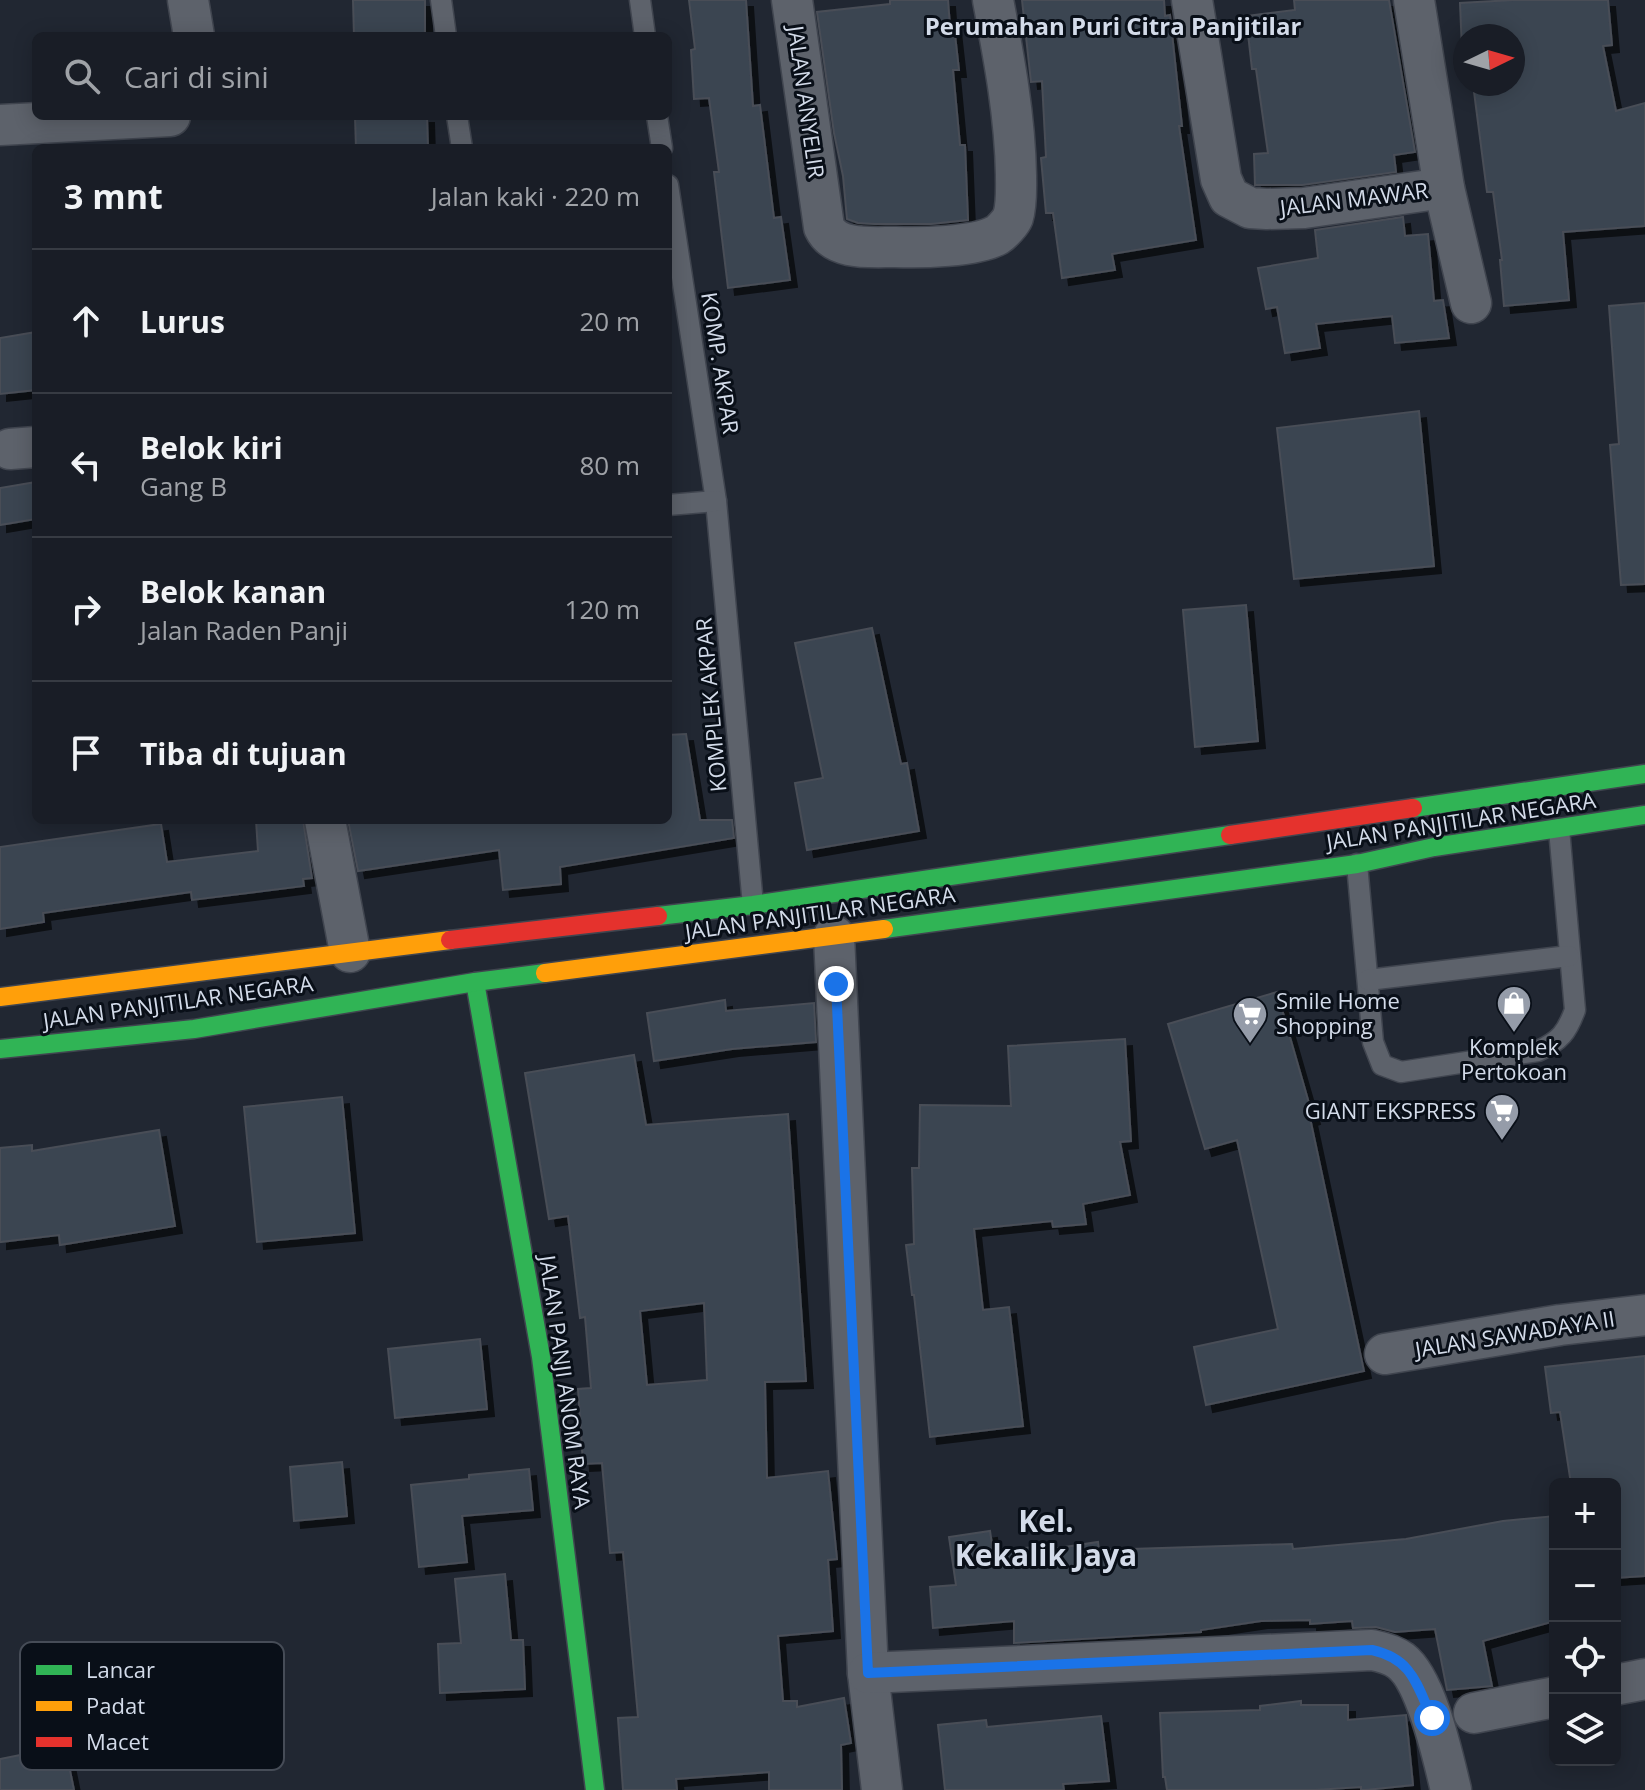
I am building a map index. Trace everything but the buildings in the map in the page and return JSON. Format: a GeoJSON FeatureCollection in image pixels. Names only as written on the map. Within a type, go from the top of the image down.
{"type":"FeatureCollection","features":[{"type":"Feature","properties":{"kind":"main road"},"geometry":{"type":"LineString","coordinates":[[0,997],[753,905],[1122,874],[1645,774]]}},
{"type":"Feature","properties":{"kind":"main road","name":"JALAN PANJITILAR NEGARA"},"geometry":{"type":"LineString","coordinates":[[0,1049],[194,1029],[475,982],[834,936],[1122,874],[1357,864],[1434,847],[1645,815]]}},
{"type":"Feature","properties":{"kind":"main road","name":"JALAN PANJI ANOM RAYA"},"geometry":{"type":"LineString","coordinates":[[475,982],[541,1357],[595,1790]]}},
{"type":"Feature","properties":{"kind":"street"},"geometry":{"type":"LineString","coordinates":[[188,0],[193,32]]}},
{"type":"Feature","properties":{"kind":"street","name":"JALAN ANYELIR"},"geometry":{"type":"LineString","coordinates":[[792,0],[824,227],[829,237],[839,244],[896,247],[957,245],[998,235],[1012,219],[1016,197],[1010,91],[993,0]]}},
{"type":"Feature","properties":{"kind":"street","name":"JALAN MAWAR"},"geometry":{"type":"LineString","coordinates":[[1192,0],[1221,179],[1229,197],[1250,208],[1304,208],[1444,188],[1414,0]]}},
{"type":"Feature","properties":{"kind":"street"},"geometry":{"type":"LineString","coordinates":[[0,125],[94,120]]}},
{"type":"Feature","properties":{"kind":"street"},"geometry":{"type":"LineString","coordinates":[[1444,188],[1471,303]]}},
{"type":"Feature","properties":{"kind":"street"},"geometry":{"type":"LineString","coordinates":[[326,824],[350,952]]}},
{"type":"Feature","properties":{"kind":"street"},"geometry":{"type":"LineString","coordinates":[[834,936],[868,1673],[882,1790]]}},
{"type":"Feature","properties":{"kind":"street","name":"JALAN SAWADAYA II"},"geometry":{"type":"LineString","coordinates":[[1385,1354],[1560,1325],[1645,1315]]}},
{"type":"Feature","properties":{"kind":"street"},"geometry":{"type":"LineString","coordinates":[[868,1673],[1372,1650],[1401,1661],[1411,1671],[1432,1718],[1451,1790]]}},
{"type":"Feature","properties":{"kind":"street"},"geometry":{"type":"LineString","coordinates":[[1621,1684],[1645,1679]]}},
{"type":"Feature","properties":{"kind":"street"},"geometry":{"type":"LineString","coordinates":[[1474,1713],[1549,1698]]}},
{"type":"Feature","properties":{"kind":"lane"},"geometry":{"type":"LineString","coordinates":[[441,0],[445,32]]}},
{"type":"Feature","properties":{"kind":"lane"},"geometry":{"type":"LineString","coordinates":[[640,0],[644,32]]}},
{"type":"Feature","properties":{"kind":"lane"},"geometry":{"type":"LineString","coordinates":[[458,120],[461,144]]}},
{"type":"Feature","properties":{"kind":"lane"},"geometry":{"type":"LineString","coordinates":[[658,120],[661,144]]}},
{"type":"Feature","properties":{"kind":"lane","name":"KOMP. AKPAR"},"geometry":{"type":"LineString","coordinates":[[672,211],[716,501]]}},
{"type":"Feature","properties":{"kind":"lane"},"geometry":{"type":"LineString","coordinates":[[672,505],[716,501]]}},
{"type":"Feature","properties":{"kind":"lane","name":"KOMPLEK AKPAR"},"geometry":{"type":"LineString","coordinates":[[716,501],[753,905]]}},
{"type":"Feature","properties":{"kind":"lane"},"geometry":{"type":"LineString","coordinates":[[1357,864],[1373,1042],[1382,1065],[1401,1072],[1538,1051],[1556,1043],[1566,1034],[1575,1010],[1559,829]]}},
{"type":"Feature","properties":{"kind":"lane"},"geometry":{"type":"LineString","coordinates":[[1368,980],[1569,956]]}},
{"type":"Feature","properties":{"kind":"traffic: fast"},"geometry":{"type":"LineString","coordinates":[[1413,808],[1645,774]]}},
{"type":"Feature","properties":{"kind":"traffic: fast"},"geometry":{"type":"LineString","coordinates":[[884,929],[1357,864],[1434,847],[1645,815]]}},
{"type":"Feature","properties":{"kind":"traffic: fast"},"geometry":{"type":"LineString","coordinates":[[658,916],[753,905],[1230,835]]}},
{"type":"Feature","properties":{"kind":"traffic: fast"},"geometry":{"type":"LineString","coordinates":[[0,1049],[194,1029],[545,973]]}},
{"type":"Feature","properties":{"kind":"traffic: fast"},"geometry":{"type":"LineString","coordinates":[[475,982],[541,1357],[595,1790]]}},
{"type":"Feature","properties":{"kind":"traffic: slow"},"geometry":{"type":"LineString","coordinates":[[545,973],[884,929]]}},
{"type":"Feature","properties":{"kind":"traffic: slow"},"geometry":{"type":"LineString","coordinates":[[0,997],[450,940]]}},
{"type":"Feature","properties":{"kind":"traffic: jam"},"geometry":{"type":"LineString","coordinates":[[1230,835],[1413,808]]}},
{"type":"Feature","properties":{"kind":"traffic: jam"},"geometry":{"type":"LineString","coordinates":[[450,940],[658,916]]}},
{"type":"Feature","properties":{"kind":"place","name":"Komplek Pertokoan"},"geometry":{"type":"Point","coordinates":[1514,1034]}},
{"type":"Feature","properties":{"kind":"place","name":"Smile Home Shopping"},"geometry":{"type":"Point","coordinates":[1250,1045]}},
{"type":"Feature","properties":{"kind":"place","name":"GIANT EKSPRESS"},"geometry":{"type":"Point","coordinates":[1502,1142]}},
{"type":"Feature","properties":{"kind":"district","name":"Perumahan Puri Citra Panjitilar"},"geometry":{"type":"Point","coordinates":[1113,27]}},
{"type":"Feature","properties":{"kind":"district","name":"Kel. Kekalik Jaya"},"geometry":{"type":"Point","coordinates":[1046,1539]}},
{"type":"Feature","properties":{"kind":"route"},"geometry":{"type":"LineString","coordinates":[[836,984],[868,1673],[1372,1650],[1401,1661],[1411,1671],[1432,1718]]}}]}
